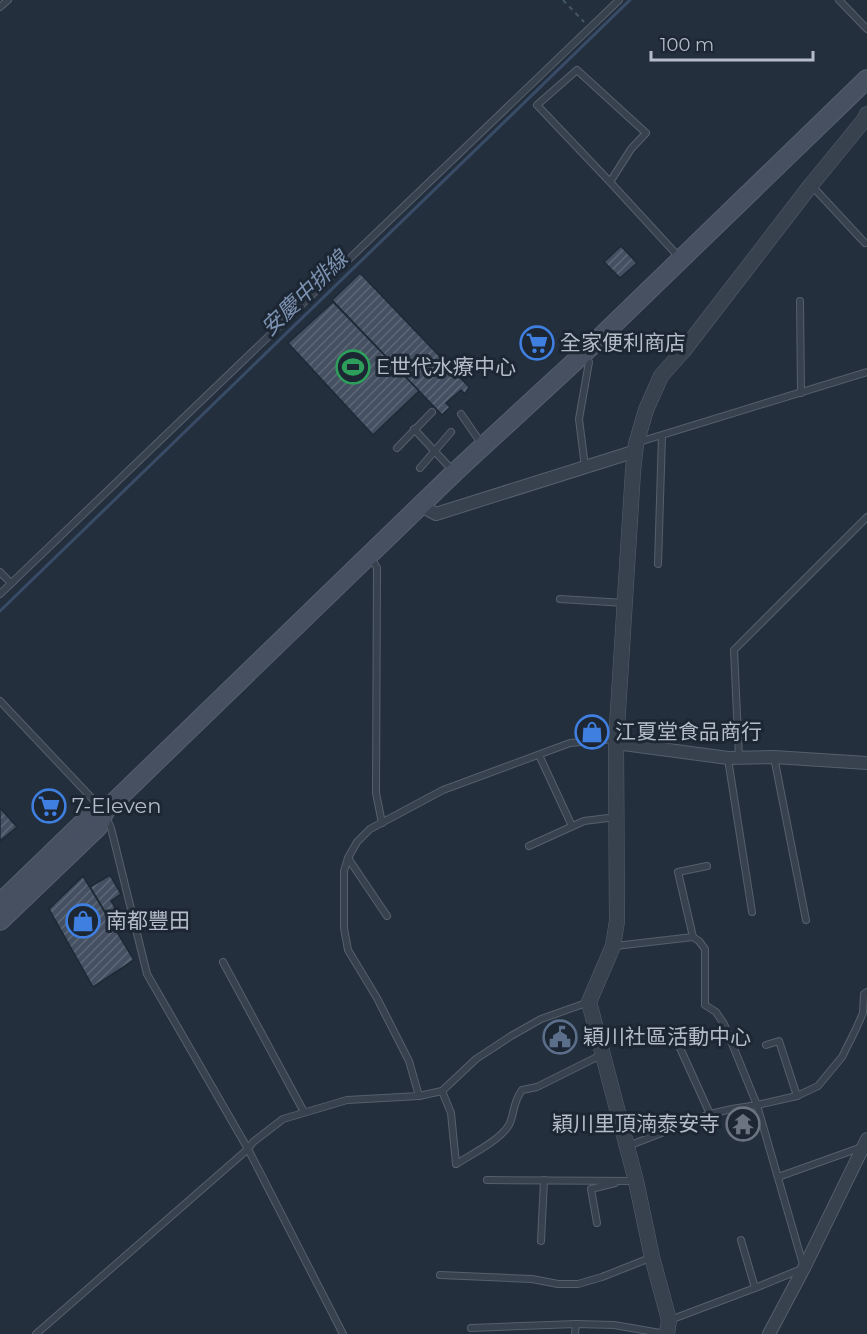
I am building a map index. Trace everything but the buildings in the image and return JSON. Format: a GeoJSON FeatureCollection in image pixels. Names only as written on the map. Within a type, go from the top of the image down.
{"type":"FeatureCollection","features":[{"type":"Feature","properties":{"kind":"main road"},"geometry":{"type":"LineString","coordinates":[[0,921],[98,827],[105,812],[454,472],[682,260],[867,80]]}},
{"type":"Feature","properties":{"kind":"main road"},"geometry":{"type":"LineString","coordinates":[[0,903],[90,816],[105,812]]}},
{"type":"Feature","properties":{"kind":"street"},"geometry":{"type":"LineString","coordinates":[[667,1329],[652,1257],[630,1181],[627,1146],[590,1001],[613,946],[617,921],[616,741],[636,447],[646,410],[661,376],[684,350],[867,114]]}},
{"type":"Feature","properties":{"kind":"street"},"geometry":{"type":"LineString","coordinates":[[421,506],[435,514],[585,467],[636,447]]}},
{"type":"Feature","properties":{"kind":"street"},"geometry":{"type":"LineString","coordinates":[[616,741],[733,758],[774,757],[867,763]]}},
{"type":"Feature","properties":{"kind":"street"},"geometry":{"type":"LineString","coordinates":[[770,1334],[865,1143]]}},
{"type":"Feature","properties":{"kind":"lane"},"geometry":{"type":"LineString","coordinates":[[0,7],[8,0]]}},
{"type":"Feature","properties":{"kind":"lane"},"geometry":{"type":"LineString","coordinates":[[0,594],[619,0]]}},
{"type":"Feature","properties":{"kind":"lane"},"geometry":{"type":"LineString","coordinates":[[839,0],[867,29]]}},
{"type":"Feature","properties":{"kind":"lane"},"geometry":{"type":"LineString","coordinates":[[610,182],[631,149],[646,133],[578,70],[537,105],[682,260]]}},
{"type":"Feature","properties":{"kind":"lane"},"geometry":{"type":"LineString","coordinates":[[811,185],[865,243]]}},
{"type":"Feature","properties":{"kind":"lane"},"geometry":{"type":"LineString","coordinates":[[800,301],[801,393]]}},
{"type":"Feature","properties":{"kind":"lane"},"geometry":{"type":"LineString","coordinates":[[584,353],[588,362],[579,418],[585,467]]}},
{"type":"Feature","properties":{"kind":"lane"},"geometry":{"type":"LineString","coordinates":[[636,447],[662,436],[867,372]]}},
{"type":"Feature","properties":{"kind":"lane"},"geometry":{"type":"LineString","coordinates":[[397,448],[432,412]]}},
{"type":"Feature","properties":{"kind":"lane"},"geometry":{"type":"LineString","coordinates":[[460,414],[484,446]]}},
{"type":"Feature","properties":{"kind":"lane"},"geometry":{"type":"LineString","coordinates":[[414,429],[454,472]]}},
{"type":"Feature","properties":{"kind":"lane"},"geometry":{"type":"LineString","coordinates":[[420,468],[451,432]]}},
{"type":"Feature","properties":{"kind":"lane"},"geometry":{"type":"LineString","coordinates":[[658,564],[662,436]]}},
{"type":"Feature","properties":{"kind":"lane"},"geometry":{"type":"LineString","coordinates":[[752,912],[733,758],[734,650],[867,517]]}},
{"type":"Feature","properties":{"kind":"lane"},"geometry":{"type":"LineString","coordinates":[[370,555],[377,568],[376,793],[382,823]]}},
{"type":"Feature","properties":{"kind":"lane"},"geometry":{"type":"LineString","coordinates":[[0,572],[11,584]]}},
{"type":"Feature","properties":{"kind":"lane"},"geometry":{"type":"LineString","coordinates":[[560,598],[625,603]]}},
{"type":"Feature","properties":{"kind":"lane"},"geometry":{"type":"LineString","coordinates":[[0,701],[105,812],[147,974],[248,1149],[343,1334]]}},
{"type":"Feature","properties":{"kind":"lane"},"geometry":{"type":"LineString","coordinates":[[419,1096],[409,1061],[377,998],[348,950],[344,928],[343,897],[344,871],[348,858],[357,842],[370,829],[443,790],[570,743],[616,741]]}},
{"type":"Feature","properties":{"kind":"lane"},"geometry":{"type":"LineString","coordinates":[[538,755],[572,826]]}},
{"type":"Feature","properties":{"kind":"lane"},"geometry":{"type":"LineString","coordinates":[[774,757],[806,920]]}},
{"type":"Feature","properties":{"kind":"lane"},"geometry":{"type":"LineString","coordinates":[[529,846],[584,821],[617,817]]}},
{"type":"Feature","properties":{"kind":"lane"},"geometry":{"type":"LineString","coordinates":[[348,858],[387,916]]}},
{"type":"Feature","properties":{"kind":"lane"},"geometry":{"type":"LineString","coordinates":[[693,937],[678,872],[707,866]]}},
{"type":"Feature","properties":{"kind":"lane"},"geometry":{"type":"LineString","coordinates":[[471,1328],[576,1324],[667,1329],[804,1268],[757,1105],[724,1024],[716,1012],[705,1005],[705,949],[699,940],[693,937],[613,946]]}},
{"type":"Feature","properties":{"kind":"lane"},"geometry":{"type":"LineString","coordinates":[[223,962],[304,1112]]}},
{"type":"Feature","properties":{"kind":"lane"},"geometry":{"type":"LineString","coordinates":[[627,1146],[710,1114],[797,1096],[818,1086],[842,1057],[862,1013],[864,994],[867,993]]}},
{"type":"Feature","properties":{"kind":"lane"},"geometry":{"type":"LineString","coordinates":[[36,1334],[248,1149],[253,1142],[283,1119],[347,1100],[419,1096],[442,1091],[476,1059],[511,1036],[541,1019],[590,1001]]}},
{"type":"Feature","properties":{"kind":"lane"},"geometry":{"type":"LineString","coordinates":[[675,1037],[710,1114]]}},
{"type":"Feature","properties":{"kind":"lane"},"geometry":{"type":"LineString","coordinates":[[766,1045],[779,1041],[797,1096]]}},
{"type":"Feature","properties":{"kind":"lane"},"geometry":{"type":"LineString","coordinates":[[442,1091],[451,1113],[456,1164],[501,1135],[510,1123],[516,1099],[522,1090],[537,1087],[603,1054]]}},
{"type":"Feature","properties":{"kind":"lane"},"geometry":{"type":"LineString","coordinates":[[778,1177],[865,1143]]}},
{"type":"Feature","properties":{"kind":"lane"},"geometry":{"type":"LineString","coordinates":[[486,1180],[630,1181]]}},
{"type":"Feature","properties":{"kind":"lane"},"geometry":{"type":"LineString","coordinates":[[542,1241],[544,1180]]}},
{"type":"Feature","properties":{"kind":"lane"},"geometry":{"type":"LineString","coordinates":[[597,1223],[591,1189],[630,1181]]}},
{"type":"Feature","properties":{"kind":"lane"},"geometry":{"type":"LineString","coordinates":[[741,1240],[755,1288]]}},
{"type":"Feature","properties":{"kind":"lane"},"geometry":{"type":"LineString","coordinates":[[440,1275],[578,1284],[602,1278],[652,1257]]}},
{"type":"Feature","properties":{"kind":"lane"},"geometry":{"type":"LineString","coordinates":[[575,1334],[576,1324]]}},
{"type":"Feature","properties":{"kind":"path"},"geometry":{"type":"LineString","coordinates":[[563,0],[590,28]]}},
{"type":"Feature","properties":{"kind":"waterway","name":"安慶中排線"},"geometry":{"type":"LineString","coordinates":[[0,611],[630,0]]}},
{"type":"Feature","properties":{"kind":"place","name":"全家便利商店"},"geometry":{"type":"Point","coordinates":[537,343]}},
{"type":"Feature","properties":{"kind":"place","name":"E世代水療中心"},"geometry":{"type":"Point","coordinates":[353,367]}},
{"type":"Feature","properties":{"kind":"place","name":"江夏堂食品商行"},"geometry":{"type":"Point","coordinates":[592,732]}},
{"type":"Feature","properties":{"kind":"place","name":"7-Eleven"},"geometry":{"type":"Point","coordinates":[49,806]}},
{"type":"Feature","properties":{"kind":"place","name":"南都豐田"},"geometry":{"type":"Point","coordinates":[83,921]}},
{"type":"Feature","properties":{"kind":"place","name":"穎川社區活動中心"},"geometry":{"type":"Point","coordinates":[560,1037]}},
{"type":"Feature","properties":{"kind":"place","name":"穎川里頂湳泰安寺"},"geometry":{"type":"Point","coordinates":[743,1124]}}]}
